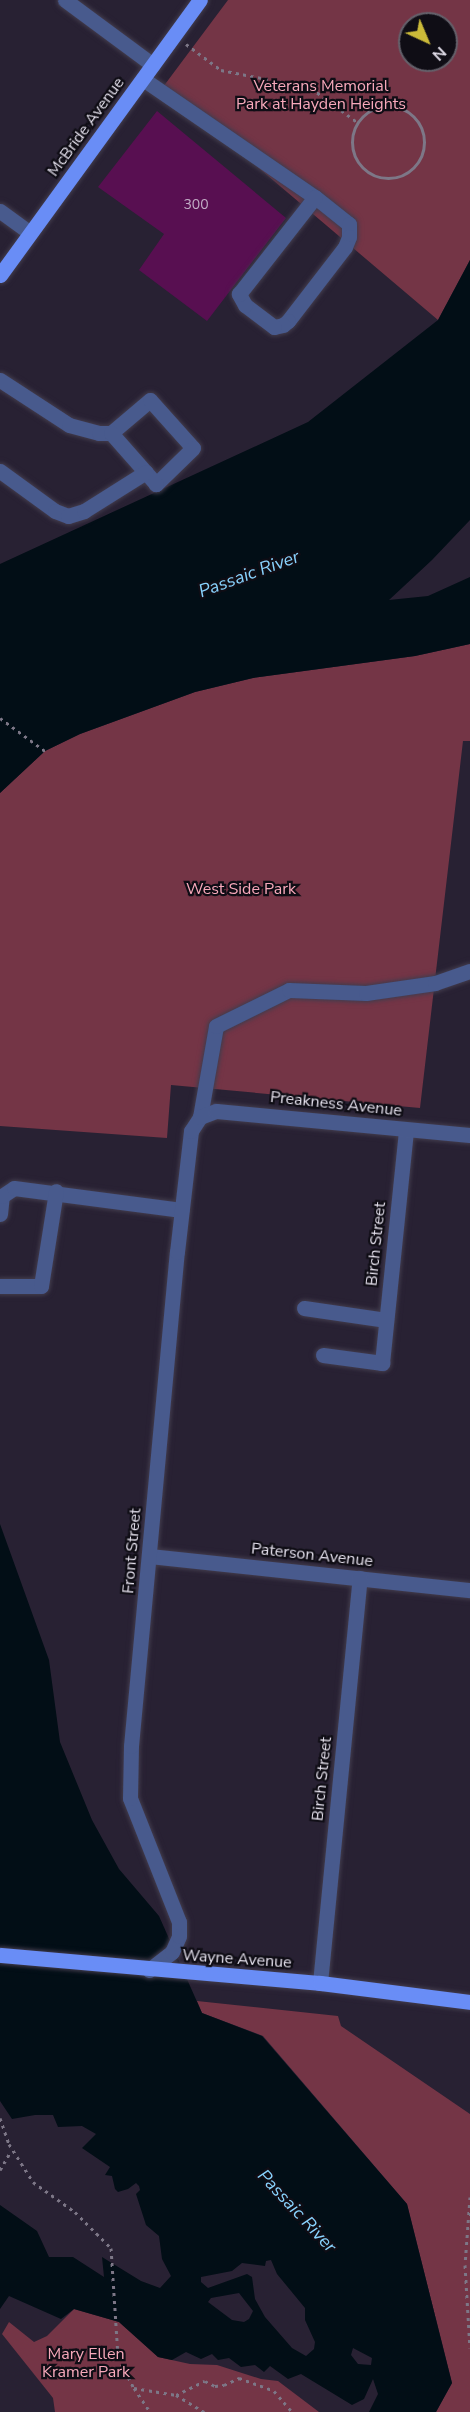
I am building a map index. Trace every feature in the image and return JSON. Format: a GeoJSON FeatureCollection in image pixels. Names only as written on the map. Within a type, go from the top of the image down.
{"type":"FeatureCollection","features":[{"type":"Feature","properties":{"kind":"main road","name":"McBride Avenue"},"geometry":{"type":"LineString","coordinates":[[0,275],[200,0]]}},
{"type":"Feature","properties":{"kind":"main road","name":"Wayne Avenue"},"geometry":{"type":"LineString","coordinates":[[0,1955],[149,1970],[320,1983],[470,2002]]}},
{"type":"Feature","properties":{"kind":"street"},"geometry":{"type":"LineString","coordinates":[[65,0],[153,65]]}},
{"type":"Feature","properties":{"kind":"street"},"geometry":{"type":"LineString","coordinates":[[143,79],[315,197],[349,224],[349,237],[345,247],[288,321],[283,326],[274,327],[244,305],[239,294],[315,197]]}},
{"type":"Feature","properties":{"kind":"street"},"geometry":{"type":"LineString","coordinates":[[0,211],[30,233]]}},
{"type":"Feature","properties":{"kind":"street"},"geometry":{"type":"LineString","coordinates":[[0,380],[69,425],[85,431],[111,433],[156,484],[193,448],[150,400],[111,433]]}},
{"type":"Feature","properties":{"kind":"street"},"geometry":{"type":"LineString","coordinates":[[0,471],[55,511],[68,516],[84,510],[146,472]]}},
{"type":"Feature","properties":{"kind":"street","name":"Front Street"},"geometry":{"type":"LineString","coordinates":[[149,1970],[172,1952],[179,1936],[175,1908],[130,1798],[131,1746],[191,1131],[200,1117],[216,1026],[289,990],[366,993],[435,983],[470,971]]}},
{"type":"Feature","properties":{"kind":"street","name":"Preakness Avenue"},"geometry":{"type":"LineString","coordinates":[[200,1117],[216,1111],[470,1135]]}},
{"type":"Feature","properties":{"kind":"street","name":"Birch Street"},"geometry":{"type":"LineString","coordinates":[[323,1355],[382,1363],[406,1130]]}},
{"type":"Feature","properties":{"kind":"street"},"geometry":{"type":"LineString","coordinates":[[0,1214],[2,1196],[14,1188],[56,1191],[182,1210]]}},
{"type":"Feature","properties":{"kind":"street"},"geometry":{"type":"LineString","coordinates":[[0,1286],[41,1286],[56,1191]]}},
{"type":"Feature","properties":{"kind":"street"},"geometry":{"type":"LineString","coordinates":[[304,1308],[386,1320]]}},
{"type":"Feature","properties":{"kind":"street","name":"Paterson Avenue"},"geometry":{"type":"LineString","coordinates":[[150,1556],[470,1590]]}},
{"type":"Feature","properties":{"kind":"street","name":"Birch Street"},"geometry":{"type":"LineString","coordinates":[[320,1983],[360,1578]]}},
{"type":"Feature","properties":{"kind":"path"},"geometry":{"type":"LineString","coordinates":[[174,36],[220,70],[311,88],[357,122]]}},
{"type":"Feature","properties":{"kind":"path"},"geometry":{"type":"LineString","coordinates":[[389,105],[406,109],[416,117],[424,133],[425,145],[418,163],[409,172],[394,178],[369,173],[359,164],[354,154],[352,142],[357,122],[377,107],[389,105]]}},
{"type":"Feature","properties":{"kind":"path"},"geometry":{"type":"LineString","coordinates":[[0,718],[45,751]]}},
{"type":"Feature","properties":{"kind":"path"},"geometry":{"type":"LineString","coordinates":[[0,2118],[12,2150],[33,2181],[75,2212],[111,2248],[117,2357],[150,2412]]}},
{"type":"Feature","properties":{"kind":"path"},"geometry":{"type":"LineString","coordinates":[[0,2170],[12,2150]]}},
{"type":"Feature","properties":{"kind":"path"},"geometry":{"type":"LineString","coordinates":[[470,2197],[465,2265],[470,2348]]}},
{"type":"Feature","properties":{"kind":"path"},"geometry":{"type":"LineString","coordinates":[[176,2395],[205,2381],[215,2386],[225,2385],[240,2378],[274,2391],[291,2412]]}},
{"type":"Feature","properties":{"kind":"path"},"geometry":{"type":"LineString","coordinates":[[134,2388],[176,2395],[204,2412]]}},
{"type":"Feature","properties":{"kind":"green space","name":"Veterans Memorial Park at Hayden Heights"},"geometry":{"type":"Polygon","coordinates":[[[228,0],[470,0],[470,260],[438,320],[163,87],[228,0]]]}},
{"type":"Feature","properties":{"kind":"green space","name":"West Side Park"},"geometry":{"type":"Polygon","coordinates":[[[470,644],[470,741],[463,741],[420,1108],[171,1085],[167,1138],[0,1126],[0,793],[45,751],[80,734],[195,692],[253,678],[415,656],[470,644]]]}},
{"type":"Feature","properties":{"kind":"green space"},"geometry":{"type":"Polygon","coordinates":[[[197,2001],[338,2016],[341,2026],[470,2114],[470,2412],[436,2412],[452,2383],[407,2204],[263,2036],[202,2013],[197,2001]]]}},
{"type":"Feature","properties":{"kind":"green space","name":"Mary Ellen Kramer Park"},"geometry":{"type":"Polygon","coordinates":[[[74,2309],[119,2322],[158,2357],[190,2364],[217,2365],[261,2379],[278,2381],[319,2412],[55,2412],[53,2398],[2,2334],[9,2322],[34,2342],[47,2336],[74,2309]]]}},
{"type":"Feature","properties":{"kind":"water","name":"Passaic River"},"geometry":{"type":"Polygon","coordinates":[[[470,260],[470,520],[389,600],[428,596],[470,577],[470,644],[415,656],[253,678],[195,692],[80,734],[45,751],[0,793],[0,564],[308,422],[438,320],[470,260]]]}},
{"type":"Feature","properties":{"kind":"water","name":"Passaic River"},"geometry":{"type":"Polygon","coordinates":[[[0,1524],[49,1660],[60,1742],[92,1820],[119,1869],[159,1916],[202,2013],[262,2036],[407,2204],[452,2383],[436,2412],[369,2412],[378,2394],[373,2379],[364,2399],[352,2405],[301,2374],[288,2379],[270,2366],[264,2372],[255,2365],[241,2367],[229,2358],[218,2360],[212,2354],[201,2359],[186,2352],[172,2360],[158,2357],[119,2322],[74,2309],[61,2319],[9,2296],[0,2309],[0,2205],[37,2231],[49,2257],[73,2257],[104,2277],[102,2257],[141,2281],[160,2288],[171,2276],[162,2259],[159,2236],[146,2225],[136,2194],[140,2190],[139,2186],[136,2183],[118,2192],[112,2176],[105,2175],[110,2167],[82,2148],[96,2134],[82,2126],[58,2127],[53,2115],[12,2119],[0,2101],[0,1524]],[[271,2260],[266,2261],[265,2266],[242,2263],[232,2271],[201,2277],[201,2282],[208,2288],[247,2274],[252,2277],[255,2299],[265,2317],[292,2348],[306,2356],[314,2349],[315,2342],[305,2320],[305,2308],[277,2274],[271,2260]],[[239,2293],[211,2298],[208,2302],[232,2320],[244,2322],[249,2319],[253,2311],[239,2293]],[[353,2348],[351,2355],[358,2364],[371,2365],[372,2358],[353,2348]]]}},
{"type":"Feature","properties":{"kind":"building"},"geometry":{"type":"Polygon","coordinates":[[[157,111],[286,218],[207,321],[139,270],[164,234],[98,187],[157,111]]]}}]}
